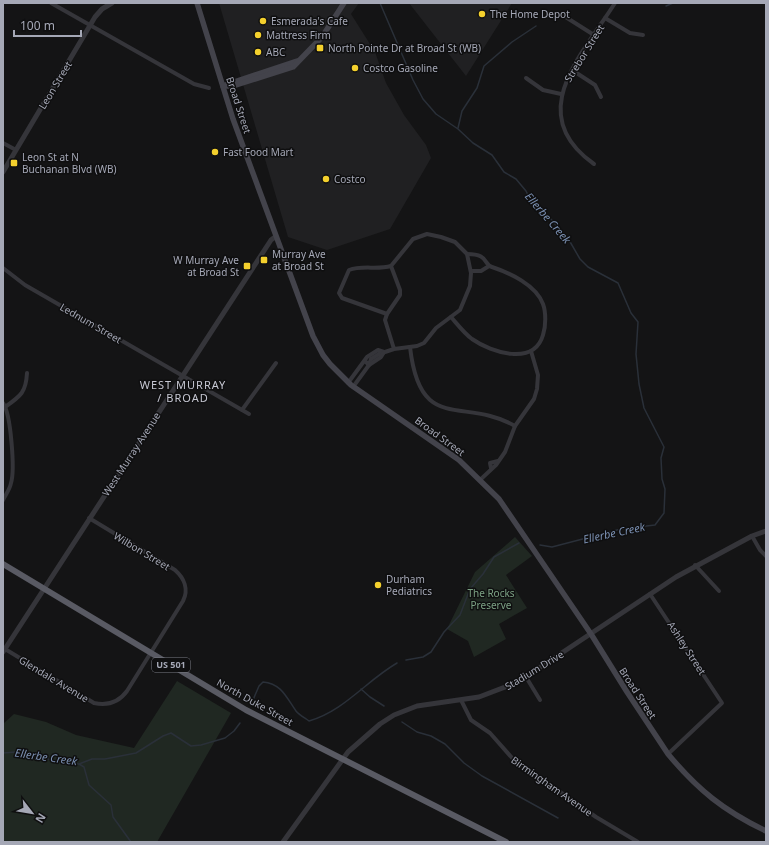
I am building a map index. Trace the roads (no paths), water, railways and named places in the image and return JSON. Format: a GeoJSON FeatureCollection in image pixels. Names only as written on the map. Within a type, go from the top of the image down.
{"type":"FeatureCollection","features":[{"type":"Feature","properties":{"kind":"highway","name":"North Duke Street"},"geometry":{"type":"LineString","coordinates":[[3,564],[246,710],[506,842]]}},
{"type":"Feature","properties":{"kind":"main road","name":"Broad Street"},"geometry":{"type":"LineString","coordinates":[[197,3],[233,119],[275,237],[316,344],[330,364],[353,387],[439,444],[481,479],[499,499],[538,555],[668,754],[690,780],[710,798],[743,819],[766,831]]}},
{"type":"Feature","properties":{"kind":"main road"},"geometry":{"type":"LineString","coordinates":[[223,86],[300,60],[322,38],[344,3]]}},
{"type":"Feature","properties":{"kind":"street"},"geometry":{"type":"LineString","coordinates":[[51,3],[194,84],[209,88]]}},
{"type":"Feature","properties":{"kind":"street","name":"Leon Street"},"geometry":{"type":"LineString","coordinates":[[3,172],[99,12],[112,3]]}},
{"type":"Feature","properties":{"kind":"street","name":"Strebor Street"},"geometry":{"type":"LineString","coordinates":[[594,164],[578,152],[565,134],[560,116],[561,94],[572,70],[615,3]]}},
{"type":"Feature","properties":{"kind":"street"},"geometry":{"type":"LineString","coordinates":[[564,16],[594,35]]}},
{"type":"Feature","properties":{"kind":"street"},"geometry":{"type":"LineString","coordinates":[[605,18],[630,33],[643,35]]}},
{"type":"Feature","properties":{"kind":"street"},"geometry":{"type":"LineString","coordinates":[[572,70],[595,84],[601,97]]}},
{"type":"Feature","properties":{"kind":"street"},"geometry":{"type":"LineString","coordinates":[[526,78],[543,90],[561,94]]}},
{"type":"Feature","properties":{"kind":"street"},"geometry":{"type":"LineString","coordinates":[[3,143],[16,150]]}},
{"type":"Feature","properties":{"kind":"street"},"geometry":{"type":"LineString","coordinates":[[348,382],[365,361],[378,350],[384,352],[424,343],[436,328],[460,310],[467,297],[470,286],[471,271],[467,254],[460,246],[450,240],[432,235],[421,235],[407,245],[391,266],[355,268],[349,270],[339,293],[342,298],[387,314]]}},
{"type":"Feature","properties":{"kind":"street","name":"West Murray Avenue"},"geometry":{"type":"LineString","coordinates":[[4,650],[182,375],[271,240],[275,237]]}},
{"type":"Feature","properties":{"kind":"street"},"geometry":{"type":"LineString","coordinates":[[451,317],[467,335],[484,346],[493,350],[516,354],[531,351],[538,344],[544,333],[545,312],[542,301],[519,279],[489,266],[484,258],[479,255],[467,254]]}},
{"type":"Feature","properties":{"kind":"street"},"geometry":{"type":"LineString","coordinates":[[391,266],[398,284],[400,295],[387,314],[386,324],[394,349]]}},
{"type":"Feature","properties":{"kind":"street"},"geometry":{"type":"LineString","coordinates":[[471,271],[481,272],[489,266]]}},
{"type":"Feature","properties":{"kind":"street","name":"Lednum Street"},"geometry":{"type":"LineString","coordinates":[[3,268],[25,285],[249,414]]}},
{"type":"Feature","properties":{"kind":"street"},"geometry":{"type":"LineString","coordinates":[[410,347],[412,365],[418,384],[434,402],[454,411],[497,417],[516,426]]}},
{"type":"Feature","properties":{"kind":"street"},"geometry":{"type":"LineString","coordinates":[[481,479],[491,468],[496,465],[507,449],[516,426],[531,403],[537,389],[538,375],[531,351]]}},
{"type":"Feature","properties":{"kind":"street"},"geometry":{"type":"LineString","coordinates":[[369,364],[381,357],[384,352]]}},
{"type":"Feature","properties":{"kind":"street"},"geometry":{"type":"LineString","coordinates":[[353,387],[369,364],[371,356]]}},
{"type":"Feature","properties":{"kind":"street"},"geometry":{"type":"LineString","coordinates":[[365,361],[369,364]]}},
{"type":"Feature","properties":{"kind":"street"},"geometry":{"type":"LineString","coordinates":[[242,410],[276,363]]}},
{"type":"Feature","properties":{"kind":"street"},"geometry":{"type":"LineString","coordinates":[[3,500],[11,483],[12,472],[9,420],[4,405],[17,399],[24,391],[27,373]]}},
{"type":"Feature","properties":{"kind":"street","name":"Wilbon Street"},"geometry":{"type":"LineString","coordinates":[[89,518],[175,570],[184,581],[186,593],[184,601],[151,653]]}},
{"type":"Feature","properties":{"kind":"street","name":"Stadium Drive"},"geometry":{"type":"LineString","coordinates":[[283,842],[342,760],[369,732],[394,715],[423,705],[461,700],[496,692],[526,677],[650,594],[695,566],[752,536],[766,531]]}},
{"type":"Feature","properties":{"kind":"street"},"geometry":{"type":"LineString","coordinates":[[752,536],[760,550],[766,556]]}},
{"type":"Feature","properties":{"kind":"street"},"geometry":{"type":"LineString","coordinates":[[695,566],[719,591]]}},
{"type":"Feature","properties":{"kind":"street","name":"Ashley Street"},"geometry":{"type":"LineString","coordinates":[[650,594],[722,703],[668,754]]}},
{"type":"Feature","properties":{"kind":"street","name":"Glendale Avenue"},"geometry":{"type":"LineString","coordinates":[[4,650],[87,700],[105,704],[115,702],[122,696],[151,653]]}},
{"type":"Feature","properties":{"kind":"street"},"geometry":{"type":"LineString","coordinates":[[526,677],[540,700]]}},
{"type":"Feature","properties":{"kind":"street","name":"Birmingham Avenue"},"geometry":{"type":"LineString","coordinates":[[461,700],[471,720],[490,733],[513,759],[596,817],[638,842]]}},
{"type":"Feature","properties":{"kind":"waterway","name":"Ellerbe Creek"},"geometry":{"type":"LineString","coordinates":[[380,3],[413,80],[423,99],[436,114],[458,129],[473,143],[492,155],[504,172],[516,179],[526,191],[533,205],[549,217],[569,240],[580,259],[588,267],[618,283],[631,313],[638,322],[636,354],[639,384],[644,408],[664,447],[661,458],[662,479],[665,489],[664,513],[655,525],[621,529],[552,547],[540,545]]}},
{"type":"Feature","properties":{"kind":"waterway"},"geometry":{"type":"LineString","coordinates":[[666,6],[673,3]]}},
{"type":"Feature","properties":{"kind":"waterway"},"geometry":{"type":"LineString","coordinates":[[458,128],[462,111],[477,88],[484,66],[512,42],[536,26]]}},
{"type":"Feature","properties":{"kind":"waterway","name":"Ellerbe Creek"},"geometry":{"type":"LineString","coordinates":[[406,660],[423,657],[431,652],[444,632],[460,615],[470,589],[483,574],[494,557],[519,543]]}},
{"type":"Feature","properties":{"kind":"waterway","name":"Ellerbe Creek"},"geometry":{"type":"LineString","coordinates":[[253,700],[259,686],[263,682],[275,685],[283,692],[297,712],[309,721],[322,716],[344,703],[397,663]]}},
{"type":"Feature","properties":{"kind":"waterway"},"geometry":{"type":"LineString","coordinates":[[361,689],[384,706]]}},
{"type":"Feature","properties":{"kind":"waterway"},"geometry":{"type":"LineString","coordinates":[[402,722],[417,732],[431,736],[445,744],[464,763],[482,776],[558,818]]}},
{"type":"Feature","properties":{"kind":"waterway","name":"Ellerbe Creek"},"geometry":{"type":"LineString","coordinates":[[3,753],[16,752],[71,764],[79,764],[92,759],[105,759],[136,753],[163,736],[171,733],[191,746],[201,745],[225,738],[234,731],[240,723]]}},
{"type":"Feature","properties":{"kind":"waterway"},"geometry":{"type":"LineString","coordinates":[[79,764],[84,767],[89,785],[111,805],[113,817],[131,842]]}},
{"type":"Feature","properties":{"kind":"place","name":"The Home Depot"},"geometry":{"type":"Point","coordinates":[482,14]}},
{"type":"Feature","properties":{"kind":"place","name":"Esmerada's Cafe"},"geometry":{"type":"Point","coordinates":[263,21]}},
{"type":"Feature","properties":{"kind":"place","name":"Mattress Firm"},"geometry":{"type":"Point","coordinates":[258,35]}},
{"type":"Feature","properties":{"kind":"place","name":"North Pointe Dr at Broad St (WB)"},"geometry":{"type":"Point","coordinates":[320,48]}},
{"type":"Feature","properties":{"kind":"place","name":"ABC"},"geometry":{"type":"Point","coordinates":[258,52]}},
{"type":"Feature","properties":{"kind":"place","name":"Costco Gasoline"},"geometry":{"type":"Point","coordinates":[355,68]}},
{"type":"Feature","properties":{"kind":"place","name":"Fast Food Mart"},"geometry":{"type":"Point","coordinates":[215,152]}},
{"type":"Feature","properties":{"kind":"place","name":"Leon St at N Buchanan Blvd (WB)"},"geometry":{"type":"Point","coordinates":[14,163]}},
{"type":"Feature","properties":{"kind":"place","name":"Costco"},"geometry":{"type":"Point","coordinates":[326,179]}},
{"type":"Feature","properties":{"kind":"place","name":"Murray Ave at Broad St"},"geometry":{"type":"Point","coordinates":[264,260]}},
{"type":"Feature","properties":{"kind":"place","name":"W Murray Ave at Broad St"},"geometry":{"type":"Point","coordinates":[247,266]}},
{"type":"Feature","properties":{"kind":"place","name":"Durham Pediatrics"},"geometry":{"type":"Point","coordinates":[378,585]}},
{"type":"Feature","properties":{"kind":"district","name":"WEST MURRAY / BROAD"},"geometry":{"type":"Point","coordinates":[183,391]}},
{"type":"Feature","properties":{"kind":"park label","name":"The Rocks Preserve"},"geometry":{"type":"Point","coordinates":[491,598]}}]}
